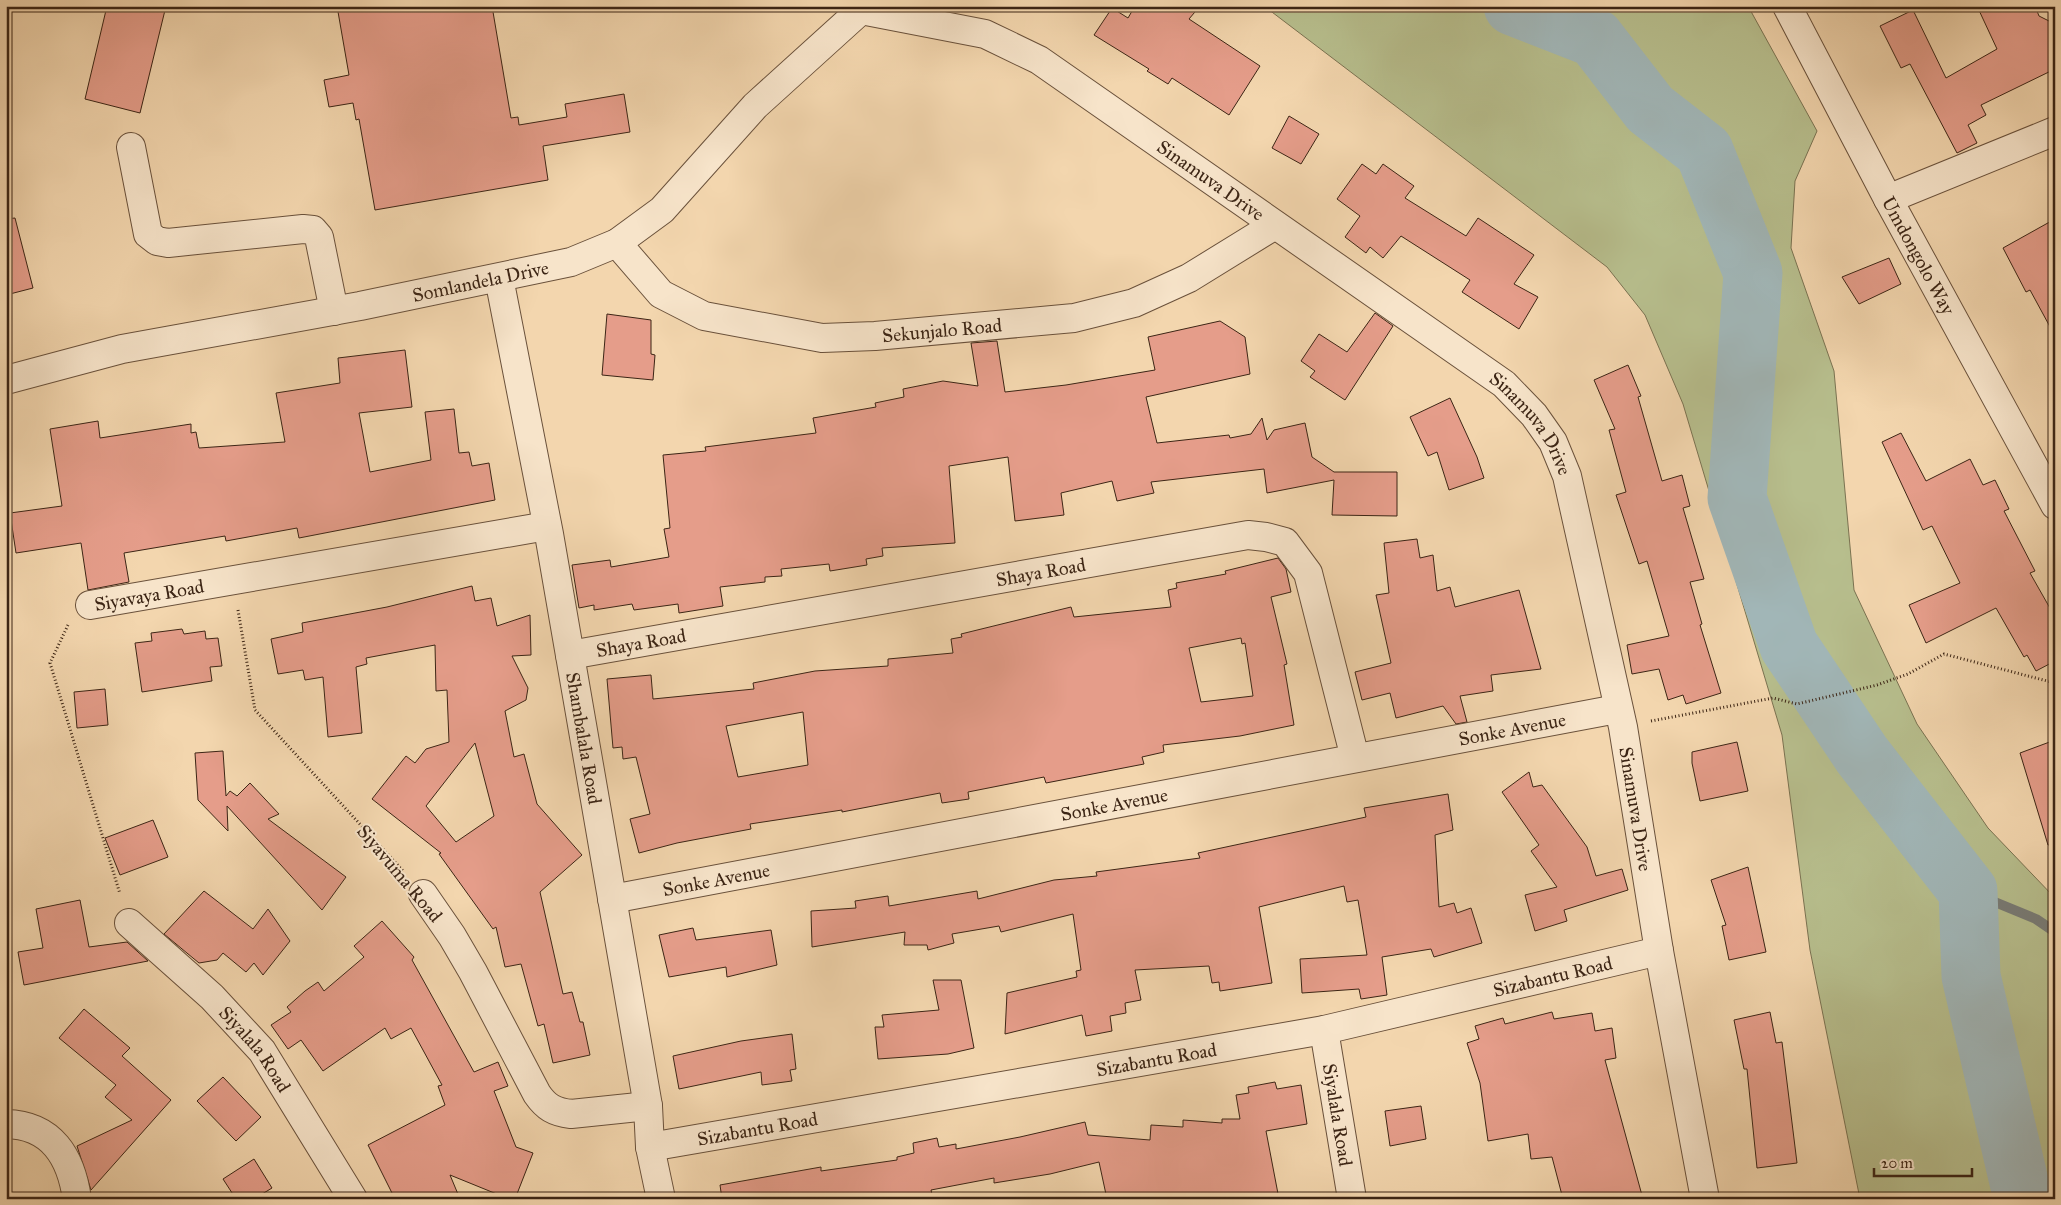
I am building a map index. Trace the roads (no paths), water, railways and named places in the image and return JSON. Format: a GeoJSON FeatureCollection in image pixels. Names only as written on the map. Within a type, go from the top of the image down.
{"type":"FeatureCollection","features":[{"type":"Feature","properties":{"kind":"street","name":"Umdongolo Way"},"geometry":{"type":"LineString","coordinates":[[1787,6],[1888,200],[2055,505]]}},
{"type":"Feature","properties":{"kind":"street","name":"Sinamuva Drive"},"geometry":{"type":"LineString","coordinates":[[861,8],[985,34],[1038,60],[1504,384],[1538,422],[1552,442],[1567,476],[1620,718],[1659,951],[1705,1199]]}},
{"type":"Feature","properties":{"kind":"street","name":"Somlandela Drive"},"geometry":{"type":"LineString","coordinates":[[6,380],[122,350],[334,311],[572,262],[617,243],[662,210],[755,106],[861,8]]}},
{"type":"Feature","properties":{"kind":"street"},"geometry":{"type":"LineString","coordinates":[[1888,200],[2055,131]]}},
{"type":"Feature","properties":{"kind":"street"},"geometry":{"type":"LineString","coordinates":[[131,147],[148,234],[157,241],[168,243],[304,229],[313,230],[319,236],[334,311]]}},
{"type":"Feature","properties":{"kind":"street","name":"Sekunjalo Road"},"geometry":{"type":"LineString","coordinates":[[617,243],[661,294],[704,316],[822,338],[875,336],[1065,319],[1091,314],[1134,303],[1189,278],[1275,225]]}},
{"type":"Feature","properties":{"kind":"street","name":"Shambalala Road"},"geometry":{"type":"LineString","coordinates":[[499,278],[570,655],[648,1106],[650,1147],[661,1199]]}},
{"type":"Feature","properties":{"kind":"street","name":"Siyavaya Road"},"geometry":{"type":"LineString","coordinates":[[90,605],[547,526]]}},
{"type":"Feature","properties":{"kind":"street","name":"Shaya Road"},"geometry":{"type":"LineString","coordinates":[[570,655],[1238,537],[1266,537],[1285,542],[1308,573],[1355,758]]}},
{"type":"Feature","properties":{"kind":"street","name":"Sonke Avenue"},"geometry":{"type":"LineString","coordinates":[[612,899],[1355,758],[1620,718]]}},
{"type":"Feature","properties":{"kind":"street","name":"Siyavuma Road"},"geometry":{"type":"LineString","coordinates":[[424,894],[452,936],[545,1106],[559,1113],[570,1114],[648,1106]]}},
{"type":"Feature","properties":{"kind":"street","name":"Siyalala Road"},"geometry":{"type":"LineString","coordinates":[[129,923],[212,997],[262,1051],[353,1199]]}},
{"type":"Feature","properties":{"kind":"street","name":"Sizabantu Road"},"geometry":{"type":"LineString","coordinates":[[650,1147],[1324,1030],[1659,951]]}},
{"type":"Feature","properties":{"kind":"street","name":"Siyalala Road"},"geometry":{"type":"LineString","coordinates":[[1324,1030],[1352,1199]]}},
{"type":"Feature","properties":{"kind":"street"},"geometry":{"type":"LineString","coordinates":[[6,1124],[27,1126],[43,1132],[53,1140],[64,1156],[77,1199]]}},
{"type":"Feature","properties":{"kind":"waterway"},"geometry":{"type":"LineString","coordinates":[[1513,6],[1595,38],[1650,109],[1704,151],[1753,273],[1737,498],[1789,646],[1862,755],[1968,891],[1971,976],[2023,1199]]}},
{"type":"Feature","properties":{"kind":"waterway"},"geometry":{"type":"LineString","coordinates":[[1968,891],[2036,919],[2055,932]]}}]}
